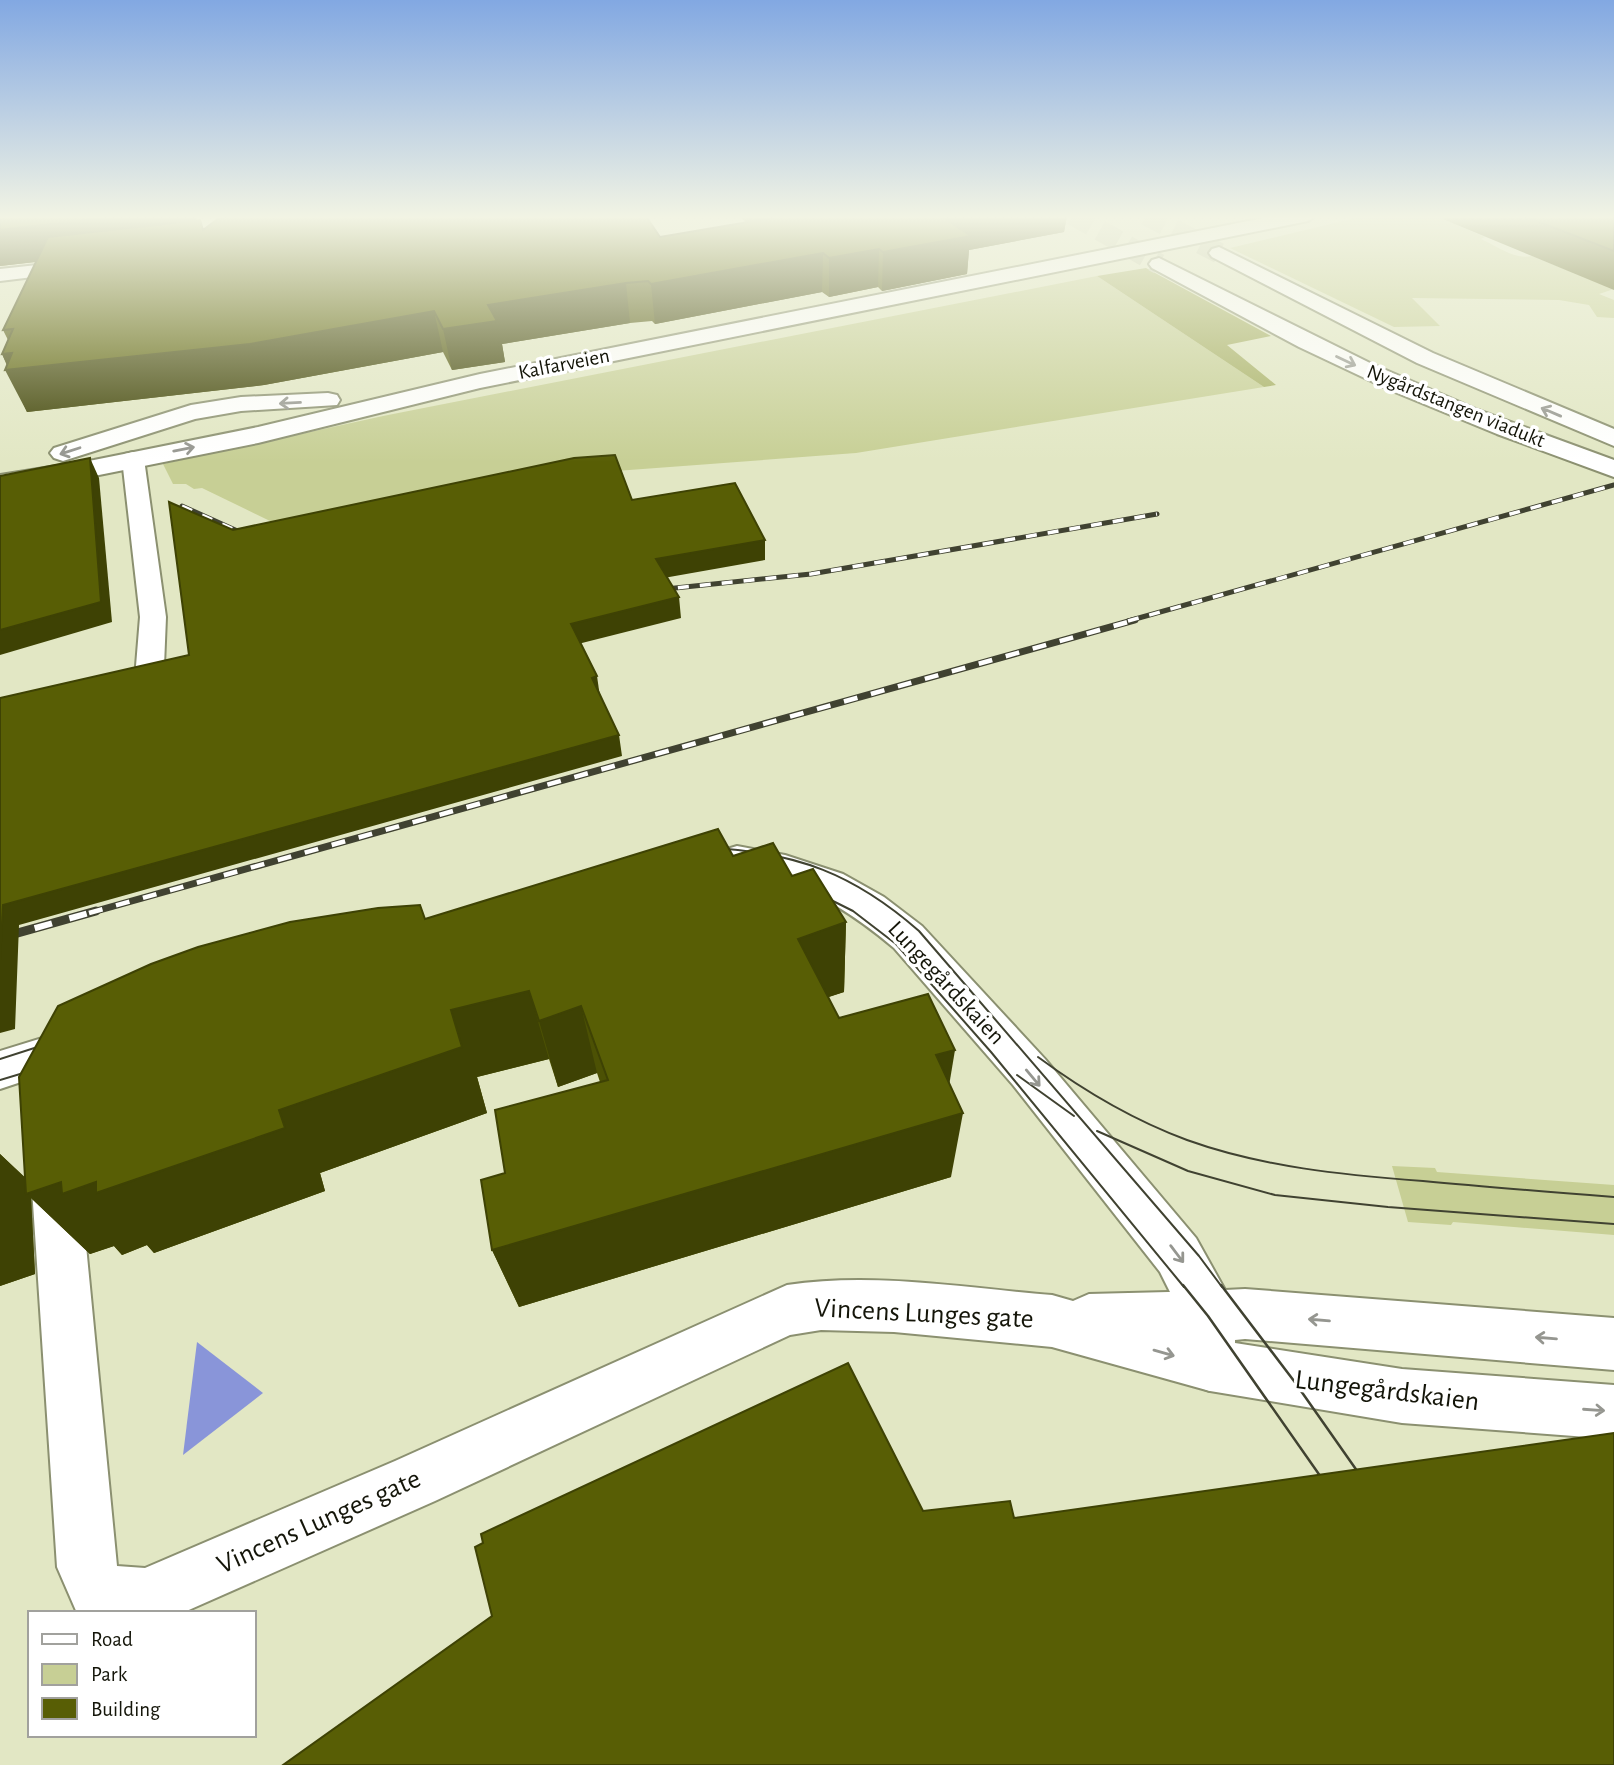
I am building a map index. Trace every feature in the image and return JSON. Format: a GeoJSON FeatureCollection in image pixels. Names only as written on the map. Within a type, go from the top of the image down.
{"type":"FeatureCollection","features":[{"type":"Feature","properties":{"kind":"main road","name":"Kalfarveien"},"geometry":{"type":"LineString","coordinates":[[0,483],[291,428],[480,381],[897,297]]}},
{"type":"Feature","properties":{"kind":"main road","name":"Nygårdstangen viadukt"},"geometry":{"type":"LineString","coordinates":[[1222,297],[1299,338],[1426,396],[1614,469]]}},
{"type":"Feature","properties":{"kind":"main road","name":"Nygårdstangen viadukt"},"geometry":{"type":"LineString","coordinates":[[1305,297],[1385,339],[1481,383],[1614,438]]}},
{"type":"Feature","properties":{"kind":"main road","name":"Kalfarveien"},"geometry":{"type":"LineString","coordinates":[[0,473],[161,420],[204,409],[356,398],[480,381]]}},
{"type":"Feature","properties":{"kind":"main road","name":"Lungegårdskaien"},"geometry":{"type":"LineString","coordinates":[[702,859],[758,862],[786,868],[841,888],[864,902],[908,937],[1029,1073],[1178,1255],[1194,1279],[1209,1341],[1402,1396],[1614,1412]]}},
{"type":"Feature","properties":{"kind":"main road"},"geometry":{"type":"LineString","coordinates":[[0,1070],[49,1092],[112,1034]]}},
{"type":"Feature","properties":{"kind":"main road","name":"Vincens Lunges gate"},"geometry":{"type":"LineString","coordinates":[[49,1092],[86,1567],[100,1595],[146,1598],[415,1481],[787,1310],[821,1305],[882,1306],[1052,1321],[1209,1341]]}},
{"type":"Feature","properties":{"kind":"main road"},"geometry":{"type":"LineString","coordinates":[[1209,1341],[1245,1314],[1614,1344]]}},
{"type":"Feature","properties":{"kind":"street"},"geometry":{"type":"LineString","coordinates":[[133,459],[153,617],[136,669]]}},
{"type":"Feature","properties":{"kind":"green space"},"geometry":{"type":"Polygon","coordinates":[[[988,297],[1129,297],[1264,387],[856,453],[562,475],[297,534],[202,488],[173,484],[163,464],[383,416],[988,297]]]}},
{"type":"Feature","properties":{"kind":"green space"},"geometry":{"type":"Polygon","coordinates":[[[1129,297],[1200,297],[1271,336],[1227,345],[1276,385],[1264,387],[1129,297]]]}},
{"type":"Feature","properties":{"kind":"green space"},"geometry":{"type":"Polygon","coordinates":[[[1332,297],[1607,297],[1614,300],[1614,318],[1597,317],[1589,305],[1559,300],[1412,298],[1440,326],[1394,327],[1332,297]]]}},
{"type":"Feature","properties":{"kind":"green space"},"geometry":{"type":"Polygon","coordinates":[[[1392,1166],[1435,1168],[1437,1172],[1614,1185],[1614,1235],[1453,1222],[1451,1225],[1408,1222],[1392,1166]]]}},
{"type":"Feature","properties":{"kind":"water"},"geometry":{"type":"Polygon","coordinates":[[[197,1342],[263,1393],[183,1455],[197,1342]]]}},
{"type":"Feature","properties":{"kind":"building"},"geometry":{"type":"Polygon","coordinates":[[[19,297],[536,297],[488,305],[497,321],[443,329],[434,311],[250,344],[5,370],[12,353],[2,354],[13,329],[3,330],[19,297]]]}},
{"type":"Feature","properties":{"kind":"building"},"geometry":{"type":"Polygon","coordinates":[[[615,455],[632,500],[735,483],[765,540],[656,559],[679,597],[571,624],[597,676],[592,678],[619,735],[3,905],[0,961],[0,698],[189,655],[169,502],[233,530],[574,458],[615,455]]]}},
{"type":"Feature","properties":{"kind":"building"},"geometry":{"type":"Polygon","coordinates":[[[90,458],[101,602],[0,630],[0,476],[90,458]]]}},
{"type":"Feature","properties":{"kind":"building"},"geometry":{"type":"Polygon","coordinates":[[[718,829],[733,856],[773,843],[792,876],[813,869],[846,922],[798,939],[839,1018],[928,994],[955,1050],[936,1055],[963,1113],[492,1250],[481,1180],[505,1173],[495,1110],[608,1080],[581,1006],[539,1021],[529,991],[451,1010],[462,1047],[279,1110],[285,1128],[96,1193],[96,1182],[62,1194],[61,1182],[26,1194],[19,1077],[58,1006],[151,964],[198,947],[290,922],[378,908],[420,905],[425,919],[718,829]]]}},
{"type":"Feature","properties":{"kind":"building"},"geometry":{"type":"Polygon","coordinates":[[[848,1363],[923,1511],[1010,1501],[1014,1518],[1614,1433],[1614,1765],[283,1765],[492,1616],[475,1547],[483,1543],[481,1534],[848,1363]]]}},
{"type":"Feature","properties":{"kind":"tram line"},"geometry":{"type":"LineString","coordinates":[[710,848],[770,855],[822,870],[871,895],[919,931],[1199,1256],[1222,1287]]}},
{"type":"Feature","properties":{"kind":"tram line"},"geometry":{"type":"LineString","coordinates":[[813,891],[853,911],[896,944],[991,1052],[1184,1287]]}},
{"type":"Feature","properties":{"kind":"tram line"},"geometry":{"type":"LineString","coordinates":[[0,1059],[53,1042]]}},
{"type":"Feature","properties":{"kind":"tram line"},"geometry":{"type":"LineString","coordinates":[[1038,1057],[1073,1082],[1128,1114],[1187,1140],[1244,1157],[1363,1176],[1614,1197]]}},
{"type":"Feature","properties":{"kind":"tram line"},"geometry":{"type":"LineString","coordinates":[[0,1080],[40,1068]]}},
{"type":"Feature","properties":{"kind":"tram line"},"geometry":{"type":"LineString","coordinates":[[1017,1075],[1074,1116]]}},
{"type":"Feature","properties":{"kind":"tram line"},"geometry":{"type":"LineString","coordinates":[[1097,1131],[1188,1171],[1275,1195],[1388,1207],[1614,1224]]}},
{"type":"Feature","properties":{"kind":"tram line"},"geometry":{"type":"LineString","coordinates":[[1183,1285],[1208,1316],[1330,1490]]}},
{"type":"Feature","properties":{"kind":"tram line"},"geometry":{"type":"LineString","coordinates":[[1221,1285],[1294,1381],[1367,1485]]}},
{"type":"Feature","properties":{"kind":"railway"},"geometry":{"type":"LineString","coordinates":[[1128,621],[1614,485]]}},
{"type":"Feature","properties":{"kind":"railway"},"geometry":{"type":"LineString","coordinates":[[182,506],[253,538]]}},
{"type":"Feature","properties":{"kind":"railway"},"geometry":{"type":"LineString","coordinates":[[656,590],[811,574],[1157,514]]}},
{"type":"Feature","properties":{"kind":"railway"},"geometry":{"type":"LineString","coordinates":[[89,913],[1135,620]]}},
{"type":"Feature","properties":{"kind":"railway"},"geometry":{"type":"LineString","coordinates":[[0,938],[96,911]]}}]}
